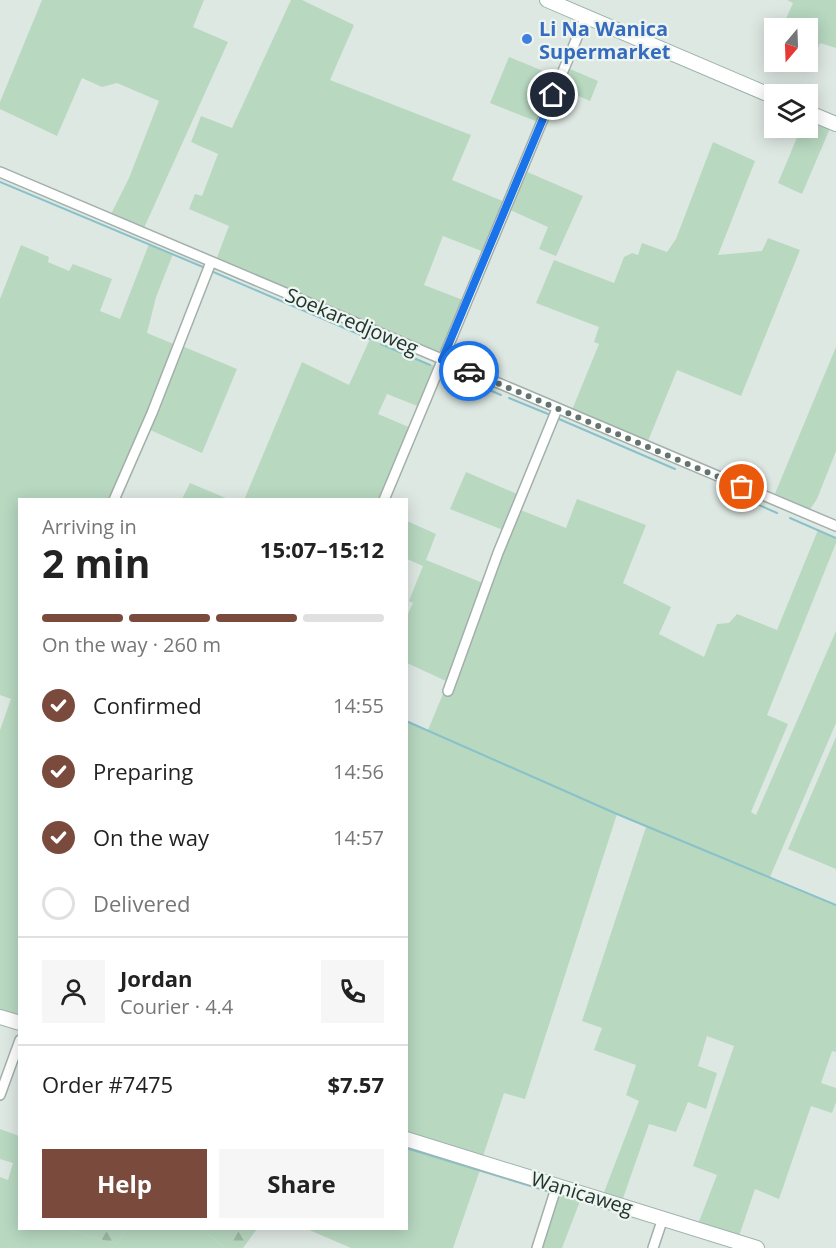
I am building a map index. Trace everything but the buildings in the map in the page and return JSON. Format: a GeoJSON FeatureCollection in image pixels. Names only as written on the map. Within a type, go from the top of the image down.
{"type":"FeatureCollection","features":[{"type":"Feature","properties":{"kind":"street"},"geometry":{"type":"LineString","coordinates":[[547,0],[764,94]]}},
{"type":"Feature","properties":{"kind":"street"},"geometry":{"type":"LineString","coordinates":[[385,498],[586,16]]}},
{"type":"Feature","properties":{"kind":"street"},"geometry":{"type":"LineString","coordinates":[[818,117],[836,124]]}},
{"type":"Feature","properties":{"kind":"street","name":"Soekaredjoweg"},"geometry":{"type":"LineString","coordinates":[[0,172],[836,526]]}},
{"type":"Feature","properties":{"kind":"street"},"geometry":{"type":"LineString","coordinates":[[115,498],[152,413],[211,262]]}},
{"type":"Feature","properties":{"kind":"street"},"geometry":{"type":"LineString","coordinates":[[448,691],[498,553],[556,409]]}},
{"type":"Feature","properties":{"kind":"street"},"geometry":{"type":"LineString","coordinates":[[0,1017],[18,1022]]}},
{"type":"Feature","properties":{"kind":"street"},"geometry":{"type":"LineString","coordinates":[[0,1095],[18,1046]]}},
{"type":"Feature","properties":{"kind":"street","name":"Wanicaweg"},"geometry":{"type":"LineString","coordinates":[[408,1139],[757,1248]]}},
{"type":"Feature","properties":{"kind":"street"},"geometry":{"type":"LineString","coordinates":[[537,1248],[557,1185]]}},
{"type":"Feature","properties":{"kind":"street"},"geometry":{"type":"LineString","coordinates":[[653,1248],[663,1218]]}},
{"type":"Feature","properties":{"kind":"green space"},"geometry":{"type":"Polygon","coordinates":[[[42,0],[204,0],[193,27],[228,42],[144,228],[111,214],[129,178],[159,101],[117,83],[102,87],[82,78],[57,136],[0,109],[0,102],[42,0]]]}},
{"type":"Feature","properties":{"kind":"green space"},"geometry":{"type":"Polygon","coordinates":[[[291,0],[302,0],[354,25],[330,80],[471,135],[452,180],[505,202],[484,252],[443,236],[424,285],[463,300],[442,350],[434,352],[216,260],[229,226],[189,209],[195,194],[202,196],[218,154],[191,142],[201,116],[232,128],[291,0]]]}},
{"type":"Feature","properties":{"kind":"green space"},"geometry":{"type":"Polygon","coordinates":[[[787,0],[836,0],[836,48],[820,43],[818,48],[818,18],[786,18],[793,3],[787,0]]]}},
{"type":"Feature","properties":{"kind":"green space"},"geometry":{"type":"Polygon","coordinates":[[[509,57],[558,77],[538,122],[490,103],[509,57]]]}},
{"type":"Feature","properties":{"kind":"green space"},"geometry":{"type":"Polygon","coordinates":[[[568,68],[598,81],[590,101],[560,88],[568,68]]]}},
{"type":"Feature","properties":{"kind":"green space"},"geometry":{"type":"Polygon","coordinates":[[[818,121],[831,126],[802,194],[778,183],[797,138],[818,138],[818,121]]]}},
{"type":"Feature","properties":{"kind":"green space"},"geometry":{"type":"Polygon","coordinates":[[[713,142],[755,161],[718,255],[762,251],[768,238],[800,250],[741,396],[677,370],[648,441],[572,410],[599,344],[594,342],[599,327],[536,303],[554,260],[614,283],[624,257],[632,253],[638,255],[642,243],[667,252],[676,239],[713,142]]]}},
{"type":"Feature","properties":{"kind":"green space"},"geometry":{"type":"Polygon","coordinates":[[[525,171],[583,196],[556,256],[539,249],[548,227],[508,209],[525,171]]]}},
{"type":"Feature","properties":{"kind":"green space"},"geometry":{"type":"Polygon","coordinates":[[[149,244],[173,254],[156,297],[147,333],[176,345],[110,498],[18,498],[18,1017],[0,1012],[0,730],[11,699],[0,695],[0,299],[21,245],[49,257],[48,262],[69,271],[73,264],[112,279],[100,311],[120,319],[149,244]]]}},
{"type":"Feature","properties":{"kind":"green space"},"geometry":{"type":"Polygon","coordinates":[[[370,339],[437,367],[420,407],[387,394],[378,414],[411,428],[380,498],[245,498],[302,362],[349,385],[370,339]]]}},
{"type":"Feature","properties":{"kind":"green space"},"geometry":{"type":"Polygon","coordinates":[[[182,346],[237,369],[202,453],[148,429],[182,346]]]}},
{"type":"Feature","properties":{"kind":"green space"},"geometry":{"type":"Polygon","coordinates":[[[836,347],[836,451],[817,499],[809,511],[774,496],[836,347]]]}},
{"type":"Feature","properties":{"kind":"green space"},"geometry":{"type":"Polygon","coordinates":[[[466,472],[517,494],[503,530],[450,509],[466,472]]]}},
{"type":"Feature","properties":{"kind":"green space"},"geometry":{"type":"Polygon","coordinates":[[[190,483],[226,498],[182,498],[190,483]]]}},
{"type":"Feature","properties":{"kind":"green space"},"geometry":{"type":"Polygon","coordinates":[[[577,499],[646,525],[623,583],[671,607],[659,634],[704,657],[717,624],[729,623],[737,614],[777,630],[818,530],[836,538],[836,543],[767,715],[788,724],[751,812],[756,815],[836,631],[836,723],[770,877],[836,905],[836,1052],[832,1051],[821,1083],[836,1088],[836,1102],[832,1113],[811,1106],[779,1199],[755,1189],[739,1236],[698,1224],[717,1175],[693,1166],[734,1046],[707,1036],[698,1066],[717,1073],[706,1109],[688,1102],[676,1132],[649,1124],[622,1201],[603,1195],[639,1101],[626,1095],[636,1065],[594,1050],[602,1028],[582,1021],[646,827],[617,814],[525,1099],[504,1093],[483,1156],[408,1133],[408,721],[428,730],[448,682],[408,663],[408,614],[413,603],[409,601],[423,566],[408,559],[408,521],[436,534],[426,560],[488,585],[518,509],[566,528],[577,499]]]}},
{"type":"Feature","properties":{"kind":"green space"},"geometry":{"type":"Polygon","coordinates":[[[836,737],[836,869],[788,849],[836,737]]]}},
{"type":"Feature","properties":{"kind":"green space"},"geometry":{"type":"Polygon","coordinates":[[[0,1129],[18,1136],[18,1230],[68,1230],[117,1244],[125,1230],[203,1230],[225,1248],[0,1248],[0,1177],[8,1180],[13,1163],[0,1159],[0,1129]]]}},
{"type":"Feature","properties":{"kind":"green space"},"geometry":{"type":"Polygon","coordinates":[[[408,1148],[480,1170],[453,1248],[351,1248],[309,1230],[408,1230],[408,1148]]]}},
{"type":"Feature","properties":{"kind":"green space"},"geometry":{"type":"Polygon","coordinates":[[[558,1194],[580,1201],[562,1248],[540,1248],[558,1194]]]}},
{"type":"Feature","properties":{"kind":"green space"},"geometry":{"type":"Polygon","coordinates":[[[68,1230],[125,1230],[117,1244],[68,1230]]]}},
{"type":"Feature","properties":{"kind":"green space"},"geometry":{"type":"Polygon","coordinates":[[[203,1230],[256,1230],[243,1248],[225,1248],[203,1230]]]}},
{"type":"Feature","properties":{"kind":"waterway"},"geometry":{"type":"LineString","coordinates":[[0,182],[203,267]]}},
{"type":"Feature","properties":{"kind":"waterway"},"geometry":{"type":"LineString","coordinates":[[211,271],[370,339]]}},
{"type":"Feature","properties":{"kind":"waterway"},"geometry":{"type":"LineString","coordinates":[[381,344],[430,365]]}},
{"type":"Feature","properties":{"kind":"waterway"},"geometry":{"type":"LineString","coordinates":[[445,371],[501,395]]}},
{"type":"Feature","properties":{"kind":"waterway"},"geometry":{"type":"LineString","coordinates":[[509,398],[548,414]]}},
{"type":"Feature","properties":{"kind":"waterway"},"geometry":{"type":"LineString","coordinates":[[559,419],[675,469]]}},
{"type":"Feature","properties":{"kind":"waterway"},"geometry":{"type":"LineString","coordinates":[[718,487],[777,513]]}},
{"type":"Feature","properties":{"kind":"waterway"},"geometry":{"type":"LineString","coordinates":[[790,518],[836,538]]}},
{"type":"Feature","properties":{"kind":"waterway"},"geometry":{"type":"LineString","coordinates":[[408,722],[617,814],[836,905]]}},
{"type":"Feature","properties":{"kind":"waterway"},"geometry":{"type":"LineString","coordinates":[[408,1149],[547,1191]]}},
{"type":"Feature","properties":{"kind":"waterway"},"geometry":{"type":"LineString","coordinates":[[563,1195],[645,1220]]}},
{"type":"Feature","properties":{"kind":"way so far"},"geometry":{"type":"LineString","coordinates":[[469,371],[742,487]]}},
{"type":"Feature","properties":{"kind":"place","name":"Li Na Wanica Supermarket"},"geometry":{"type":"Point","coordinates":[527,39]}},
{"type":"Feature","properties":{"kind":"route"},"geometry":{"type":"LineString","coordinates":[[469,371],[442,360],[553,95]]}}]}
